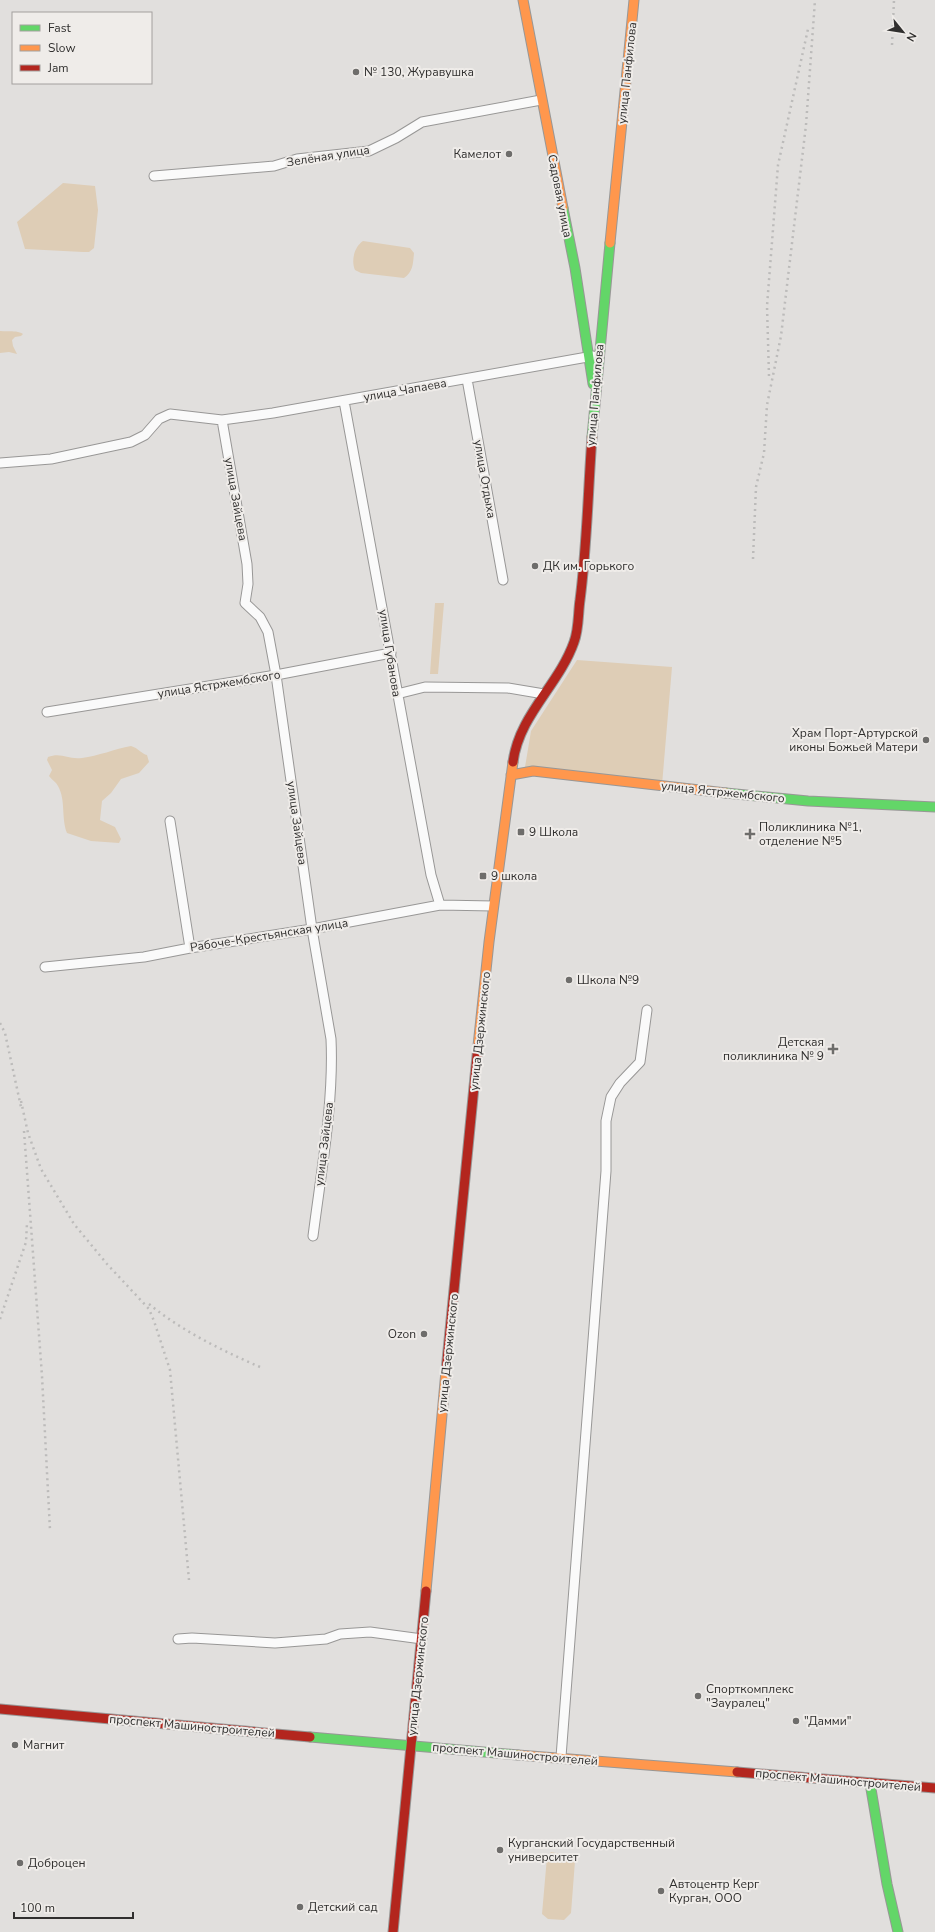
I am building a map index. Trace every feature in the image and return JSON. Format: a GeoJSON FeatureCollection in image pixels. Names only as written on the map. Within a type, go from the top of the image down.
{"type":"FeatureCollection","features":[{"type":"Feature","properties":{"kind":"main road","name":"Садовая улица"},"geometry":{"type":"LineString","coordinates":[[523,0],[541,100],[576,275],[588,357],[595,392]]}},
{"type":"Feature","properties":{"kind":"main road","name":"улица Панфилова"},"geometry":{"type":"LineString","coordinates":[[511,775],[516,748],[523,727],[565,663],[575,640],[582,584],[598,355],[634,0]]}},
{"type":"Feature","properties":{"kind":"main road","name":"улица Ястржембского"},"geometry":{"type":"LineString","coordinates":[[511,775],[542,772],[663,787],[800,800],[935,807]]}},
{"type":"Feature","properties":{"kind":"main road","name":"улица Дзержинского"},"geometry":{"type":"LineString","coordinates":[[393,1932],[422,1638],[441,1416],[493,906],[511,775]]}},
{"type":"Feature","properties":{"kind":"main road","name":"проспект Машиностроителей"},"geometry":{"type":"LineString","coordinates":[[0,1709],[411,1746],[935,1788]]}},
{"type":"Feature","properties":{"kind":"main road"},"geometry":{"type":"LineString","coordinates":[[870,1783],[887,1884],[898,1932]]}},
{"type":"Feature","properties":{"kind":"street","name":"Зелёная улица"},"geometry":{"type":"LineString","coordinates":[[154,176],[274,166],[297,159],[369,151],[396,138],[422,122],[541,100]]}},
{"type":"Feature","properties":{"kind":"street","name":"улица Чапаева"},"geometry":{"type":"LineString","coordinates":[[0,463],[51,459],[131,442],[145,434],[160,419],[170,414],[222,420],[467,379],[598,355]]}},
{"type":"Feature","properties":{"kind":"street","name":"улица Отдыха"},"geometry":{"type":"LineString","coordinates":[[467,379],[503,580]]}},
{"type":"Feature","properties":{"kind":"street","name":"улица Губанова"},"geometry":{"type":"LineString","coordinates":[[344,400],[431,875],[440,905]]}},
{"type":"Feature","properties":{"kind":"street","name":"улица Зайцева"},"geometry":{"type":"LineString","coordinates":[[222,420],[247,564],[248,584],[245,603],[266,624],[276,675],[312,929],[331,1039],[332,1057],[329,1105],[312,1236]]}},
{"type":"Feature","properties":{"kind":"street","name":"улица Ястржембского"},"geometry":{"type":"LineString","coordinates":[[47,712],[276,675],[391,653]]}},
{"type":"Feature","properties":{"kind":"street"},"geometry":{"type":"LineString","coordinates":[[397,694],[425,687],[508,688],[544,694]]}},
{"type":"Feature","properties":{"kind":"street"},"geometry":{"type":"LineString","coordinates":[[170,821],[190,948]]}},
{"type":"Feature","properties":{"kind":"street","name":"Рабоче-Крестьянская улица"},"geometry":{"type":"LineString","coordinates":[[44,967],[144,957],[190,948],[312,929],[440,905],[493,906]]}},
{"type":"Feature","properties":{"kind":"street"},"geometry":{"type":"LineString","coordinates":[[561,1757],[606,1172],[606,1121],[611,1097],[620,1083],[640,1062],[647,1010]]}},
{"type":"Feature","properties":{"kind":"street"},"geometry":{"type":"LineString","coordinates":[[178,1639],[192,1638],[275,1643],[326,1639],[340,1634],[370,1632],[422,1638]]}},
{"type":"Feature","properties":{"kind":"shaded area"},"geometry":{"type":"Polygon","coordinates":[[[63,183],[95,186],[98,210],[94,248],[89,252],[25,249],[17,222],[63,183]]]}},
{"type":"Feature","properties":{"kind":"shaded area"},"geometry":{"type":"Polygon","coordinates":[[[363,241],[410,248],[414,253],[413,264],[407,276],[404,278],[361,273],[355,270],[353,258],[355,250],[363,241]]]}},
{"type":"Feature","properties":{"kind":"shaded area"},"geometry":{"type":"Polygon","coordinates":[[[0,331],[23,334],[12,340],[17,354],[9,352],[0,353],[0,331]]]}},
{"type":"Feature","properties":{"kind":"shaded area"},"geometry":{"type":"Polygon","coordinates":[[[435,603],[444,603],[438,674],[430,674],[435,603]]]}},
{"type":"Feature","properties":{"kind":"shaded area"},"geometry":{"type":"Polygon","coordinates":[[[577,660],[672,667],[662,785],[525,767],[531,731],[577,660]]]}},
{"type":"Feature","properties":{"kind":"shaded area"},"geometry":{"type":"Polygon","coordinates":[[[131,746],[147,755],[149,762],[139,773],[121,779],[111,793],[102,801],[100,820],[115,827],[121,839],[119,843],[91,841],[67,833],[64,821],[62,797],[57,785],[49,776],[52,770],[47,760],[48,757],[57,755],[82,758],[131,746]]]}},
{"type":"Feature","properties":{"kind":"shaded area"},"geometry":{"type":"Polygon","coordinates":[[[551,1852],[571,1856],[575,1861],[571,1913],[564,1920],[548,1919],[542,1914],[547,1857],[551,1852]]]}},
{"type":"Feature","properties":{"kind":"railway"},"geometry":{"type":"LineString","coordinates":[[753,559],[756,487],[764,453],[767,405],[781,336],[806,125],[815,0]]}},
{"type":"Feature","properties":{"kind":"railway"},"geometry":{"type":"LineString","coordinates":[[892,45],[894,0]]}},
{"type":"Feature","properties":{"kind":"railway"},"geometry":{"type":"LineString","coordinates":[[769,376],[767,306],[778,165],[808,29]]}},
{"type":"Feature","properties":{"kind":"railway"},"geometry":{"type":"LineString","coordinates":[[0,1023],[5,1033],[21,1107]]}},
{"type":"Feature","properties":{"kind":"railway"},"geometry":{"type":"LineString","coordinates":[[21,1101],[28,1133],[41,1169],[74,1224],[107,1264],[149,1309],[154,1321],[170,1370],[189,1580]]}},
{"type":"Feature","properties":{"kind":"railway"},"geometry":{"type":"LineString","coordinates":[[24,1131],[42,1376],[50,1530]]}},
{"type":"Feature","properties":{"kind":"railway"},"geometry":{"type":"LineString","coordinates":[[0,1319],[26,1242],[27,1223]]}},
{"type":"Feature","properties":{"kind":"railway"},"geometry":{"type":"LineString","coordinates":[[149,1304],[175,1323],[202,1339],[260,1367]]}},
{"type":"Feature","properties":{"kind":"traffic: fast"},"geometry":{"type":"LineString","coordinates":[[563,208],[575,268],[593,384]]}},
{"type":"Feature","properties":{"kind":"traffic: fast"},"geometry":{"type":"LineString","coordinates":[[592,437],[610,243]]}},
{"type":"Feature","properties":{"kind":"traffic: fast"},"geometry":{"type":"LineString","coordinates":[[726,793],[808,801],[935,807]]}},
{"type":"Feature","properties":{"kind":"traffic: fast"},"geometry":{"type":"LineString","coordinates":[[310,1737],[518,1755]]}},
{"type":"Feature","properties":{"kind":"traffic: fast"},"geometry":{"type":"LineString","coordinates":[[870,1783],[887,1884],[898,1932]]}},
{"type":"Feature","properties":{"kind":"traffic: slow"},"geometry":{"type":"LineString","coordinates":[[523,0],[563,208]]}},
{"type":"Feature","properties":{"kind":"traffic: slow"},"geometry":{"type":"LineString","coordinates":[[610,243],[634,0]]}},
{"type":"Feature","properties":{"kind":"traffic: slow"},"geometry":{"type":"LineString","coordinates":[[478,1046],[489,942],[513,762]]}},
{"type":"Feature","properties":{"kind":"traffic: slow"},"geometry":{"type":"LineString","coordinates":[[511,775],[533,771],[726,793]]}},
{"type":"Feature","properties":{"kind":"traffic: slow"},"geometry":{"type":"LineString","coordinates":[[426,1591],[446,1371]]}},
{"type":"Feature","properties":{"kind":"traffic: slow"},"geometry":{"type":"LineString","coordinates":[[518,1755],[737,1772]]}},
{"type":"Feature","properties":{"kind":"traffic: jam"},"geometry":{"type":"LineString","coordinates":[[513,762],[523,729],[559,672],[576,637],[584,559],[592,437]]}},
{"type":"Feature","properties":{"kind":"traffic: jam"},"geometry":{"type":"LineString","coordinates":[[446,1371],[478,1046]]}},
{"type":"Feature","properties":{"kind":"traffic: jam"},"geometry":{"type":"LineString","coordinates":[[393,1932],[426,1591]]}},
{"type":"Feature","properties":{"kind":"traffic: jam"},"geometry":{"type":"LineString","coordinates":[[0,1709],[310,1737]]}},
{"type":"Feature","properties":{"kind":"traffic: jam"},"geometry":{"type":"LineString","coordinates":[[737,1772],[935,1788]]}},
{"type":"Feature","properties":{"kind":"place","name":"№ 130, Журавушка"},"geometry":{"type":"Point","coordinates":[356,72]}},
{"type":"Feature","properties":{"kind":"place","name":"Камелот"},"geometry":{"type":"Point","coordinates":[509,154]}},
{"type":"Feature","properties":{"kind":"place","name":"ДК им. Горького"},"geometry":{"type":"Point","coordinates":[535,566]}},
{"type":"Feature","properties":{"kind":"place","name":"Храм Порт-Артурской иконы Божьей Матери"},"geometry":{"type":"Point","coordinates":[926,740]}},
{"type":"Feature","properties":{"kind":"place","name":"9 Школа"},"geometry":{"type":"Point","coordinates":[521,832]}},
{"type":"Feature","properties":{"kind":"place","name":"Поликлиника №1, отделение №5"},"geometry":{"type":"Point","coordinates":[750,834]}},
{"type":"Feature","properties":{"kind":"place","name":"9 школа"},"geometry":{"type":"Point","coordinates":[483,876]}},
{"type":"Feature","properties":{"kind":"place","name":"Школа №9"},"geometry":{"type":"Point","coordinates":[569,980]}},
{"type":"Feature","properties":{"kind":"place","name":"Детская поликлиника № 9"},"geometry":{"type":"Point","coordinates":[833,1049]}},
{"type":"Feature","properties":{"kind":"place","name":"Ozon"},"geometry":{"type":"Point","coordinates":[424,1334]}},
{"type":"Feature","properties":{"kind":"place","name":"Спорткомплекс \"Зауралец\""},"geometry":{"type":"Point","coordinates":[698,1696]}},
{"type":"Feature","properties":{"kind":"place","name":"\"Дамми\""},"geometry":{"type":"Point","coordinates":[796,1721]}},
{"type":"Feature","properties":{"kind":"place","name":"Магнит"},"geometry":{"type":"Point","coordinates":[15,1745]}},
{"type":"Feature","properties":{"kind":"place","name":"Курганский Государственный университет"},"geometry":{"type":"Point","coordinates":[500,1850]}},
{"type":"Feature","properties":{"kind":"place","name":"Доброцен"},"geometry":{"type":"Point","coordinates":[20,1863]}},
{"type":"Feature","properties":{"kind":"place","name":"Автоцентр Керг Курган, ООО"},"geometry":{"type":"Point","coordinates":[661,1891]}},
{"type":"Feature","properties":{"kind":"place","name":"Детский сад"},"geometry":{"type":"Point","coordinates":[300,1907]}}]}
